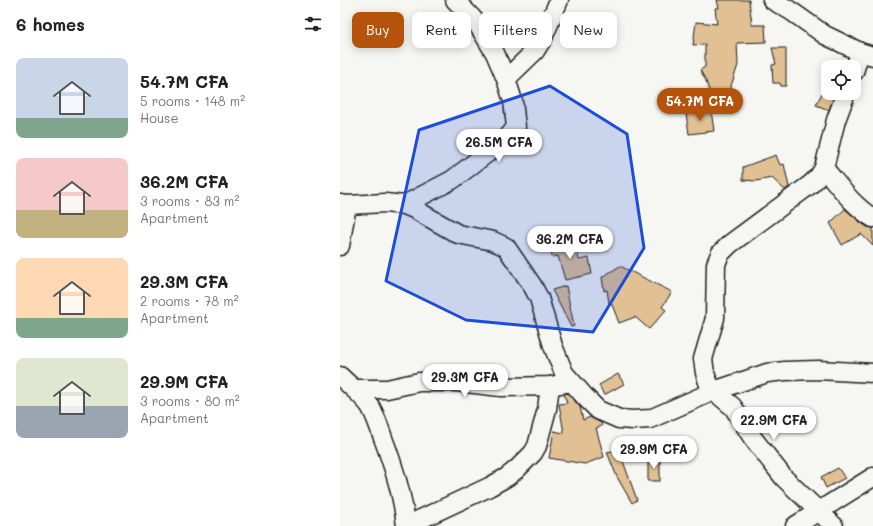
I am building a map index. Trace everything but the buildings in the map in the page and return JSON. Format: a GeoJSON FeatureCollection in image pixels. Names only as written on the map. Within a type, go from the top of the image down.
{"type":"FeatureCollection","features":[{"type":"Feature","properties":{"kind":"street"},"geometry":{"type":"LineString","coordinates":[[404,205],[452,180],[510,135],[516,127],[513,101],[495,53],[477,23],[455,0]]}},
{"type":"Feature","properties":{"kind":"street"},"geometry":{"type":"LineString","coordinates":[[506,79],[535,51],[559,0]]}},
{"type":"Feature","properties":{"kind":"street"},"geometry":{"type":"LineString","coordinates":[[772,0],[792,11],[825,35],[866,54]]}},
{"type":"Feature","properties":{"kind":"street"},"geometry":{"type":"LineString","coordinates":[[834,526],[784,478],[752,437],[733,407],[714,391],[708,382],[703,359],[715,318],[716,264],[720,254],[730,244],[811,184],[819,176],[824,168],[836,120],[843,100]]}},
{"type":"Feature","properties":{"kind":"street"},"geometry":{"type":"LineString","coordinates":[[824,168],[849,198],[866,214],[873,218]]}},
{"type":"Feature","properties":{"kind":"street"},"geometry":{"type":"LineString","coordinates":[[340,246],[344,204],[385,203],[404,205],[414,208],[458,234],[493,241],[506,247],[539,298],[558,361],[564,373],[598,410],[619,419],[650,419],[714,391],[768,373],[818,370],[873,373]]}},
{"type":"Feature","properties":{"kind":"street"},"geometry":{"type":"LineString","coordinates":[[340,376],[370,406],[376,417],[396,472],[404,504],[406,526],[489,487],[517,469],[533,453],[537,446],[547,409],[550,386]]}},
{"type":"Feature","properties":{"kind":"street"},"geometry":{"type":"LineString","coordinates":[[354,389],[387,389],[419,382],[457,382],[501,387],[550,386],[572,382]]}},
{"type":"Feature","properties":{"kind":"street"},"geometry":{"type":"LineString","coordinates":[[795,526],[873,477]]}},
{"type":"Feature","properties":{"kind":"highlighted area"},"geometry":{"type":"Polygon","coordinates":[[[550,86],[627,134],[644,248],[593,332],[466,320],[386,281],[419,130],[550,86]]]}}]}
